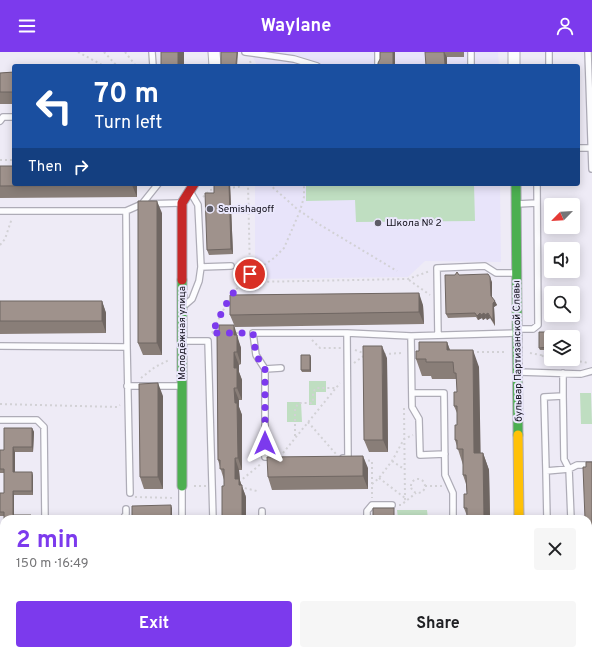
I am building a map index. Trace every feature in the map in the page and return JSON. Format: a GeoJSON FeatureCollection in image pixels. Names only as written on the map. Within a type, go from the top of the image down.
{"type":"FeatureCollection","features":[{"type":"Feature","properties":{"kind":"street"},"geometry":{"type":"LineString","coordinates":[[214,52],[215,64]]}},
{"type":"Feature","properties":{"kind":"street"},"geometry":{"type":"LineString","coordinates":[[514,52],[514,64]]}},
{"type":"Feature","properties":{"kind":"street","name":"бульвар Партизанской Славы"},"geometry":{"type":"LineString","coordinates":[[516,186],[519,515]]}},
{"type":"Feature","properties":{"kind":"street"},"geometry":{"type":"LineString","coordinates":[[182,203],[192,187]]}},
{"type":"Feature","properties":{"kind":"street","name":"Молодёжная улица"},"geometry":{"type":"LineString","coordinates":[[182,203],[182,486]]}},
{"type":"Feature","properties":{"kind":"lane"},"geometry":{"type":"LineString","coordinates":[[152,52],[152,64]]}},
{"type":"Feature","properties":{"kind":"lane"},"geometry":{"type":"LineString","coordinates":[[245,52],[294,59],[312,64]]}},
{"type":"Feature","properties":{"kind":"lane"},"geometry":{"type":"LineString","coordinates":[[378,52],[378,64]]}},
{"type":"Feature","properties":{"kind":"lane"},"geometry":{"type":"LineString","coordinates":[[471,52],[471,64]]}},
{"type":"Feature","properties":{"kind":"lane"},"geometry":{"type":"LineString","coordinates":[[549,52],[549,64]]}},
{"type":"Feature","properties":{"kind":"lane"},"geometry":{"type":"LineString","coordinates":[[588,52],[592,169]]}},
{"type":"Feature","properties":{"kind":"lane"},"geometry":{"type":"LineString","coordinates":[[0,121],[3,117],[12,117]]}},
{"type":"Feature","properties":{"kind":"lane"},"geometry":{"type":"LineString","coordinates":[[580,148],[592,148]]}},
{"type":"Feature","properties":{"kind":"lane"},"geometry":{"type":"LineString","coordinates":[[142,204],[156,186]]}},
{"type":"Feature","properties":{"kind":"lane"},"geometry":{"type":"LineString","coordinates":[[286,458],[265,457],[265,369],[256,355],[253,333],[347,333],[411,336],[533,330],[538,325],[536,186]]}},
{"type":"Feature","properties":{"kind":"lane"},"geometry":{"type":"LineString","coordinates":[[182,308],[192,299],[199,281],[201,268],[198,205],[192,187]]}},
{"type":"Feature","properties":{"kind":"lane"},"geometry":{"type":"LineString","coordinates":[[0,211],[126,211],[142,204],[182,203]]}},
{"type":"Feature","properties":{"kind":"lane"},"geometry":{"type":"LineString","coordinates":[[516,204],[537,203]]}},
{"type":"Feature","properties":{"kind":"lane"},"geometry":{"type":"LineString","coordinates":[[126,211],[127,347],[130,386],[127,399],[130,493]]}},
{"type":"Feature","properties":{"kind":"lane"},"geometry":{"type":"LineString","coordinates":[[201,268],[231,266]]}},
{"type":"Feature","properties":{"kind":"lane"},"geometry":{"type":"LineString","coordinates":[[438,335],[437,268],[485,266],[496,273],[517,273]]}},
{"type":"Feature","properties":{"kind":"lane"},"geometry":{"type":"LineString","coordinates":[[340,458],[348,458],[347,333]]}},
{"type":"Feature","properties":{"kind":"lane"},"geometry":{"type":"LineString","coordinates":[[411,336],[412,407],[419,419],[420,455],[445,454]]}},
{"type":"Feature","properties":{"kind":"lane"},"geometry":{"type":"LineString","coordinates":[[182,341],[208,341],[213,515]]}},
{"type":"Feature","properties":{"kind":"lane"},"geometry":{"type":"LineString","coordinates":[[0,346],[127,347]]}},
{"type":"Feature","properties":{"kind":"lane"},"geometry":{"type":"LineString","coordinates":[[265,369],[281,368]]}},
{"type":"Feature","properties":{"kind":"lane"},"geometry":{"type":"LineString","coordinates":[[518,372],[581,374],[592,371]]}},
{"type":"Feature","properties":{"kind":"lane"},"geometry":{"type":"LineString","coordinates":[[564,373],[562,396],[564,459],[569,469],[571,515]]}},
{"type":"Feature","properties":{"kind":"lane"},"geometry":{"type":"LineString","coordinates":[[130,386],[182,386]]}},
{"type":"Feature","properties":{"kind":"lane"},"geometry":{"type":"LineString","coordinates":[[412,393],[444,393],[445,475],[453,493],[453,515]]}},
{"type":"Feature","properties":{"kind":"lane"},"geometry":{"type":"LineString","coordinates":[[547,515],[544,397],[562,396]]}},
{"type":"Feature","properties":{"kind":"lane"},"geometry":{"type":"LineString","coordinates":[[0,420],[37,420],[44,427],[45,515]]}},
{"type":"Feature","properties":{"kind":"lane"},"geometry":{"type":"LineString","coordinates":[[546,471],[569,469],[577,465],[592,464]]}},
{"type":"Feature","properties":{"kind":"lane"},"geometry":{"type":"LineString","coordinates":[[182,486],[182,515]]}},
{"type":"Feature","properties":{"kind":"lane"},"geometry":{"type":"LineString","coordinates":[[367,515],[367,511],[372,505],[392,505]]}},
{"type":"Feature","properties":{"kind":"lane"},"geometry":{"type":"LineString","coordinates":[[125,515],[126,509]]}},
{"type":"Feature","properties":{"kind":"path"},"geometry":{"type":"LineString","coordinates":[[78,52],[100,64]]}},
{"type":"Feature","properties":{"kind":"path"},"geometry":{"type":"LineString","coordinates":[[104,52],[115,64]]}},
{"type":"Feature","properties":{"kind":"path"},"geometry":{"type":"LineString","coordinates":[[125,52],[134,64]]}},
{"type":"Feature","properties":{"kind":"path"},"geometry":{"type":"LineString","coordinates":[[0,160],[12,160]]}},
{"type":"Feature","properties":{"kind":"path"},"geometry":{"type":"LineString","coordinates":[[225,188],[241,186]]}},
{"type":"Feature","properties":{"kind":"path"},"geometry":{"type":"LineString","coordinates":[[208,341],[228,300],[239,284],[250,274],[247,186]]}},
{"type":"Feature","properties":{"kind":"path"},"geometry":{"type":"LineString","coordinates":[[271,186],[300,211],[317,223],[397,272]]}},
{"type":"Feature","properties":{"kind":"path"},"geometry":{"type":"LineString","coordinates":[[260,268],[274,258],[284,248],[300,211],[304,197],[304,186]]}},
{"type":"Feature","properties":{"kind":"path"},"geometry":{"type":"LineString","coordinates":[[198,205],[204,195],[210,190],[218,189]]}},
{"type":"Feature","properties":{"kind":"path"},"geometry":{"type":"LineString","coordinates":[[0,246],[5,239],[14,211]]}},
{"type":"Feature","properties":{"kind":"path"},"geometry":{"type":"LineString","coordinates":[[231,266],[236,273],[252,282],[408,279],[437,268]]}},
{"type":"Feature","properties":{"kind":"path"},"geometry":{"type":"LineString","coordinates":[[408,279],[437,300]]}},
{"type":"Feature","properties":{"kind":"path"},"geometry":{"type":"LineString","coordinates":[[212,333],[226,333]]}},
{"type":"Feature","properties":{"kind":"path"},"geometry":{"type":"LineString","coordinates":[[233,333],[253,333]]}},
{"type":"Feature","properties":{"kind":"path"},"geometry":{"type":"LineString","coordinates":[[471,352],[509,352]]}},
{"type":"Feature","properties":{"kind":"path"},"geometry":{"type":"LineString","coordinates":[[130,386],[156,367],[182,353]]}},
{"type":"Feature","properties":{"kind":"path"},"geometry":{"type":"LineString","coordinates":[[525,353],[544,356]]}},
{"type":"Feature","properties":{"kind":"path"},"geometry":{"type":"LineString","coordinates":[[348,367],[366,355]]}},
{"type":"Feature","properties":{"kind":"path"},"geometry":{"type":"LineString","coordinates":[[580,361],[592,363]]}},
{"type":"Feature","properties":{"kind":"path"},"geometry":{"type":"LineString","coordinates":[[279,457],[341,382],[348,379]]}},
{"type":"Feature","properties":{"kind":"path"},"geometry":{"type":"LineString","coordinates":[[295,437],[295,408],[299,403],[313,402],[313,392],[316,388],[336,388]]}},
{"type":"Feature","properties":{"kind":"path"},"geometry":{"type":"LineString","coordinates":[[0,404],[117,407],[127,399]]}},
{"type":"Feature","properties":{"kind":"path"},"geometry":{"type":"LineString","coordinates":[[404,408],[406,500]]}},
{"type":"Feature","properties":{"kind":"path"},"geometry":{"type":"LineString","coordinates":[[308,422],[340,458]]}},
{"type":"Feature","properties":{"kind":"path"},"geometry":{"type":"LineString","coordinates":[[372,484],[379,478],[392,461],[404,440],[419,431]]}},
{"type":"Feature","properties":{"kind":"path"},"geometry":{"type":"LineString","coordinates":[[257,491],[235,485],[262,463],[265,457]]}},
{"type":"Feature","properties":{"kind":"path"},"geometry":{"type":"LineString","coordinates":[[348,458],[372,461],[372,505]]}},
{"type":"Feature","properties":{"kind":"path"},"geometry":{"type":"LineString","coordinates":[[392,461],[405,469]]}},
{"type":"Feature","properties":{"kind":"path"},"geometry":{"type":"LineString","coordinates":[[379,478],[406,500]]}},
{"type":"Feature","properties":{"kind":"path"},"geometry":{"type":"LineString","coordinates":[[405,485],[411,485],[412,482],[419,479],[425,486]]}},
{"type":"Feature","properties":{"kind":"path"},"geometry":{"type":"LineString","coordinates":[[411,485],[413,491],[416,493]]}},
{"type":"Feature","properties":{"kind":"path"},"geometry":{"type":"LineString","coordinates":[[182,486],[213,486]]}},
{"type":"Feature","properties":{"kind":"path"},"geometry":{"type":"LineString","coordinates":[[425,486],[450,486]]}},
{"type":"Feature","properties":{"kind":"path"},"geometry":{"type":"LineString","coordinates":[[392,505],[401,505],[416,493],[422,492],[425,486]]}},
{"type":"Feature","properties":{"kind":"path"},"geometry":{"type":"LineString","coordinates":[[126,509],[134,497],[182,498]]}},
{"type":"Feature","properties":{"kind":"shaded area"},"geometry":{"type":"Polygon","coordinates":[[[250,52],[498,52],[499,64],[256,64],[250,52]]]}},
{"type":"Feature","properties":{"kind":"shaded area","name":"Школа № 2"},"geometry":{"type":"Polygon","coordinates":[[[255,186],[500,186],[501,262],[425,261],[408,277],[255,279],[255,186]]]}},
{"type":"Feature","properties":{"kind":"green space"},"geometry":{"type":"Polygon","coordinates":[[[306,186],[474,186],[475,221],[356,222],[355,200],[306,201],[306,186]]]}},
{"type":"Feature","properties":{"kind":"green space"},"geometry":{"type":"Polygon","coordinates":[[[309,381],[326,381],[326,392],[316,392],[316,405],[309,405],[309,381]]]}},
{"type":"Feature","properties":{"kind":"green space"},"geometry":{"type":"Polygon","coordinates":[[[580,393],[591,393],[592,424],[581,424],[580,393]]]}},
{"type":"Feature","properties":{"kind":"green space"},"geometry":{"type":"Polygon","coordinates":[[[287,402],[301,402],[302,422],[287,422],[287,402]]]}},
{"type":"Feature","properties":{"kind":"green space"},"geometry":{"type":"Polygon","coordinates":[[[397,510],[427,510],[428,515],[398,515],[397,510]]]}},
{"type":"Feature","properties":{"kind":"building"},"geometry":{"type":"Polygon","coordinates":[[[161,52],[178,52],[178,64],[161,64],[161,52]]]}},
{"type":"Feature","properties":{"kind":"building"},"geometry":{"type":"Polygon","coordinates":[[[221,52],[237,52],[236,64],[221,64],[221,52]]]}},
{"type":"Feature","properties":{"kind":"building"},"geometry":{"type":"Polygon","coordinates":[[[380,52],[393,52],[393,64],[378,64],[380,52]]]}},
{"type":"Feature","properties":{"kind":"building"},"geometry":{"type":"Polygon","coordinates":[[[425,52],[444,52],[445,64],[426,64],[425,52]]]}},
{"type":"Feature","properties":{"kind":"building"},"geometry":{"type":"Polygon","coordinates":[[[12,72],[12,92],[0,92],[0,73],[12,72]]]}},
{"type":"Feature","properties":{"kind":"building"},"geometry":{"type":"Polygon","coordinates":[[[0,166],[12,166],[12,186],[0,186],[0,166]]]}},
{"type":"Feature","properties":{"kind":"building"},"geometry":{"type":"Polygon","coordinates":[[[214,186],[229,186],[231,249],[207,250],[205,193],[214,193],[214,186]]]}},
{"type":"Feature","properties":{"kind":"building"},"geometry":{"type":"Polygon","coordinates":[[[138,201],[157,201],[157,343],[138,343],[138,201]]]}},
{"type":"Feature","properties":{"kind":"building"},"geometry":{"type":"Polygon","coordinates":[[[457,272],[459,275],[488,274],[490,277],[491,296],[495,301],[493,303],[493,321],[488,313],[481,315],[480,313],[477,316],[475,313],[446,314],[445,275],[455,275],[457,272]]]}},
{"type":"Feature","properties":{"kind":"building"},"geometry":{"type":"Polygon","coordinates":[[[419,293],[419,312],[230,315],[230,295],[419,293]]]}},
{"type":"Feature","properties":{"kind":"building"},"geometry":{"type":"Polygon","coordinates":[[[0,301],[102,301],[102,321],[0,321],[0,301]]]}},
{"type":"Feature","properties":{"kind":"building"},"geometry":{"type":"Polygon","coordinates":[[[219,325],[234,325],[234,335],[237,335],[237,352],[234,352],[234,368],[237,368],[237,388],[234,388],[235,403],[237,403],[238,458],[235,458],[235,479],[239,479],[239,485],[242,485],[242,515],[222,515],[222,486],[224,486],[224,469],[220,469],[220,460],[218,460],[217,334],[219,334],[219,325]]]}},
{"type":"Feature","properties":{"kind":"building"},"geometry":{"type":"Polygon","coordinates":[[[539,332],[544,332],[544,348],[539,348],[539,332]]]}},
{"type":"Feature","properties":{"kind":"building"},"geometry":{"type":"Polygon","coordinates":[[[419,342],[447,342],[447,350],[473,350],[474,453],[483,453],[484,515],[467,515],[467,508],[464,508],[464,494],[467,494],[466,475],[463,475],[463,449],[457,449],[457,440],[455,440],[457,406],[454,406],[454,392],[457,392],[456,373],[454,373],[453,362],[426,362],[426,359],[416,359],[416,351],[419,351],[419,342]]]}},
{"type":"Feature","properties":{"kind":"building"},"geometry":{"type":"Polygon","coordinates":[[[363,346],[382,346],[383,440],[364,440],[363,346]]]}},
{"type":"Feature","properties":{"kind":"building"},"geometry":{"type":"Polygon","coordinates":[[[301,355],[310,355],[310,370],[301,370],[301,355]]]}},
{"type":"Feature","properties":{"kind":"building"},"geometry":{"type":"Polygon","coordinates":[[[158,383],[158,477],[140,477],[139,384],[158,383]]]}},
{"type":"Feature","properties":{"kind":"building"},"geometry":{"type":"Polygon","coordinates":[[[4,428],[32,428],[32,447],[13,447],[13,472],[32,472],[32,491],[13,491],[13,515],[4,515],[4,512],[0,512],[0,493],[4,493],[4,469],[0,469],[0,450],[4,450],[4,428]]]}},
{"type":"Feature","properties":{"kind":"building"},"geometry":{"type":"Polygon","coordinates":[[[363,456],[363,476],[268,477],[267,457],[363,456]]]}},
{"type":"Feature","properties":{"kind":"building"},"geometry":{"type":"Polygon","coordinates":[[[586,462],[592,462],[592,515],[585,515],[583,467],[586,467],[586,462]]]}},
{"type":"Feature","properties":{"kind":"building"},"geometry":{"type":"Polygon","coordinates":[[[171,505],[171,515],[132,515],[132,506],[171,505]]]}},
{"type":"Feature","properties":{"kind":"building"},"geometry":{"type":"Polygon","coordinates":[[[373,508],[394,508],[394,515],[373,515],[373,508]]]}},
{"type":"Feature","properties":{"kind":"traffic: fast"},"geometry":{"type":"LineString","coordinates":[[516,186],[518,435]]}},
{"type":"Feature","properties":{"kind":"traffic: fast"},"geometry":{"type":"LineString","coordinates":[[182,280],[182,486]]}},
{"type":"Feature","properties":{"kind":"traffic: slow"},"geometry":{"type":"LineString","coordinates":[[518,435],[519,515]]}},
{"type":"Feature","properties":{"kind":"traffic: jam"},"geometry":{"type":"LineString","coordinates":[[182,280],[182,203],[193,186]]}},
{"type":"Feature","properties":{"kind":"place","name":"Semishagoff"},"geometry":{"type":"Point","coordinates":[210,209]}},
{"type":"Feature","properties":{"kind":"place","name":"Школа № 2"},"geometry":{"type":"Point","coordinates":[378,223]}},
{"type":"Feature","properties":{"kind":"route"},"geometry":{"type":"LineString","coordinates":[[250,274],[239,284],[228,300],[212,333],[253,333],[256,355],[265,369],[265,443]]}}]}
